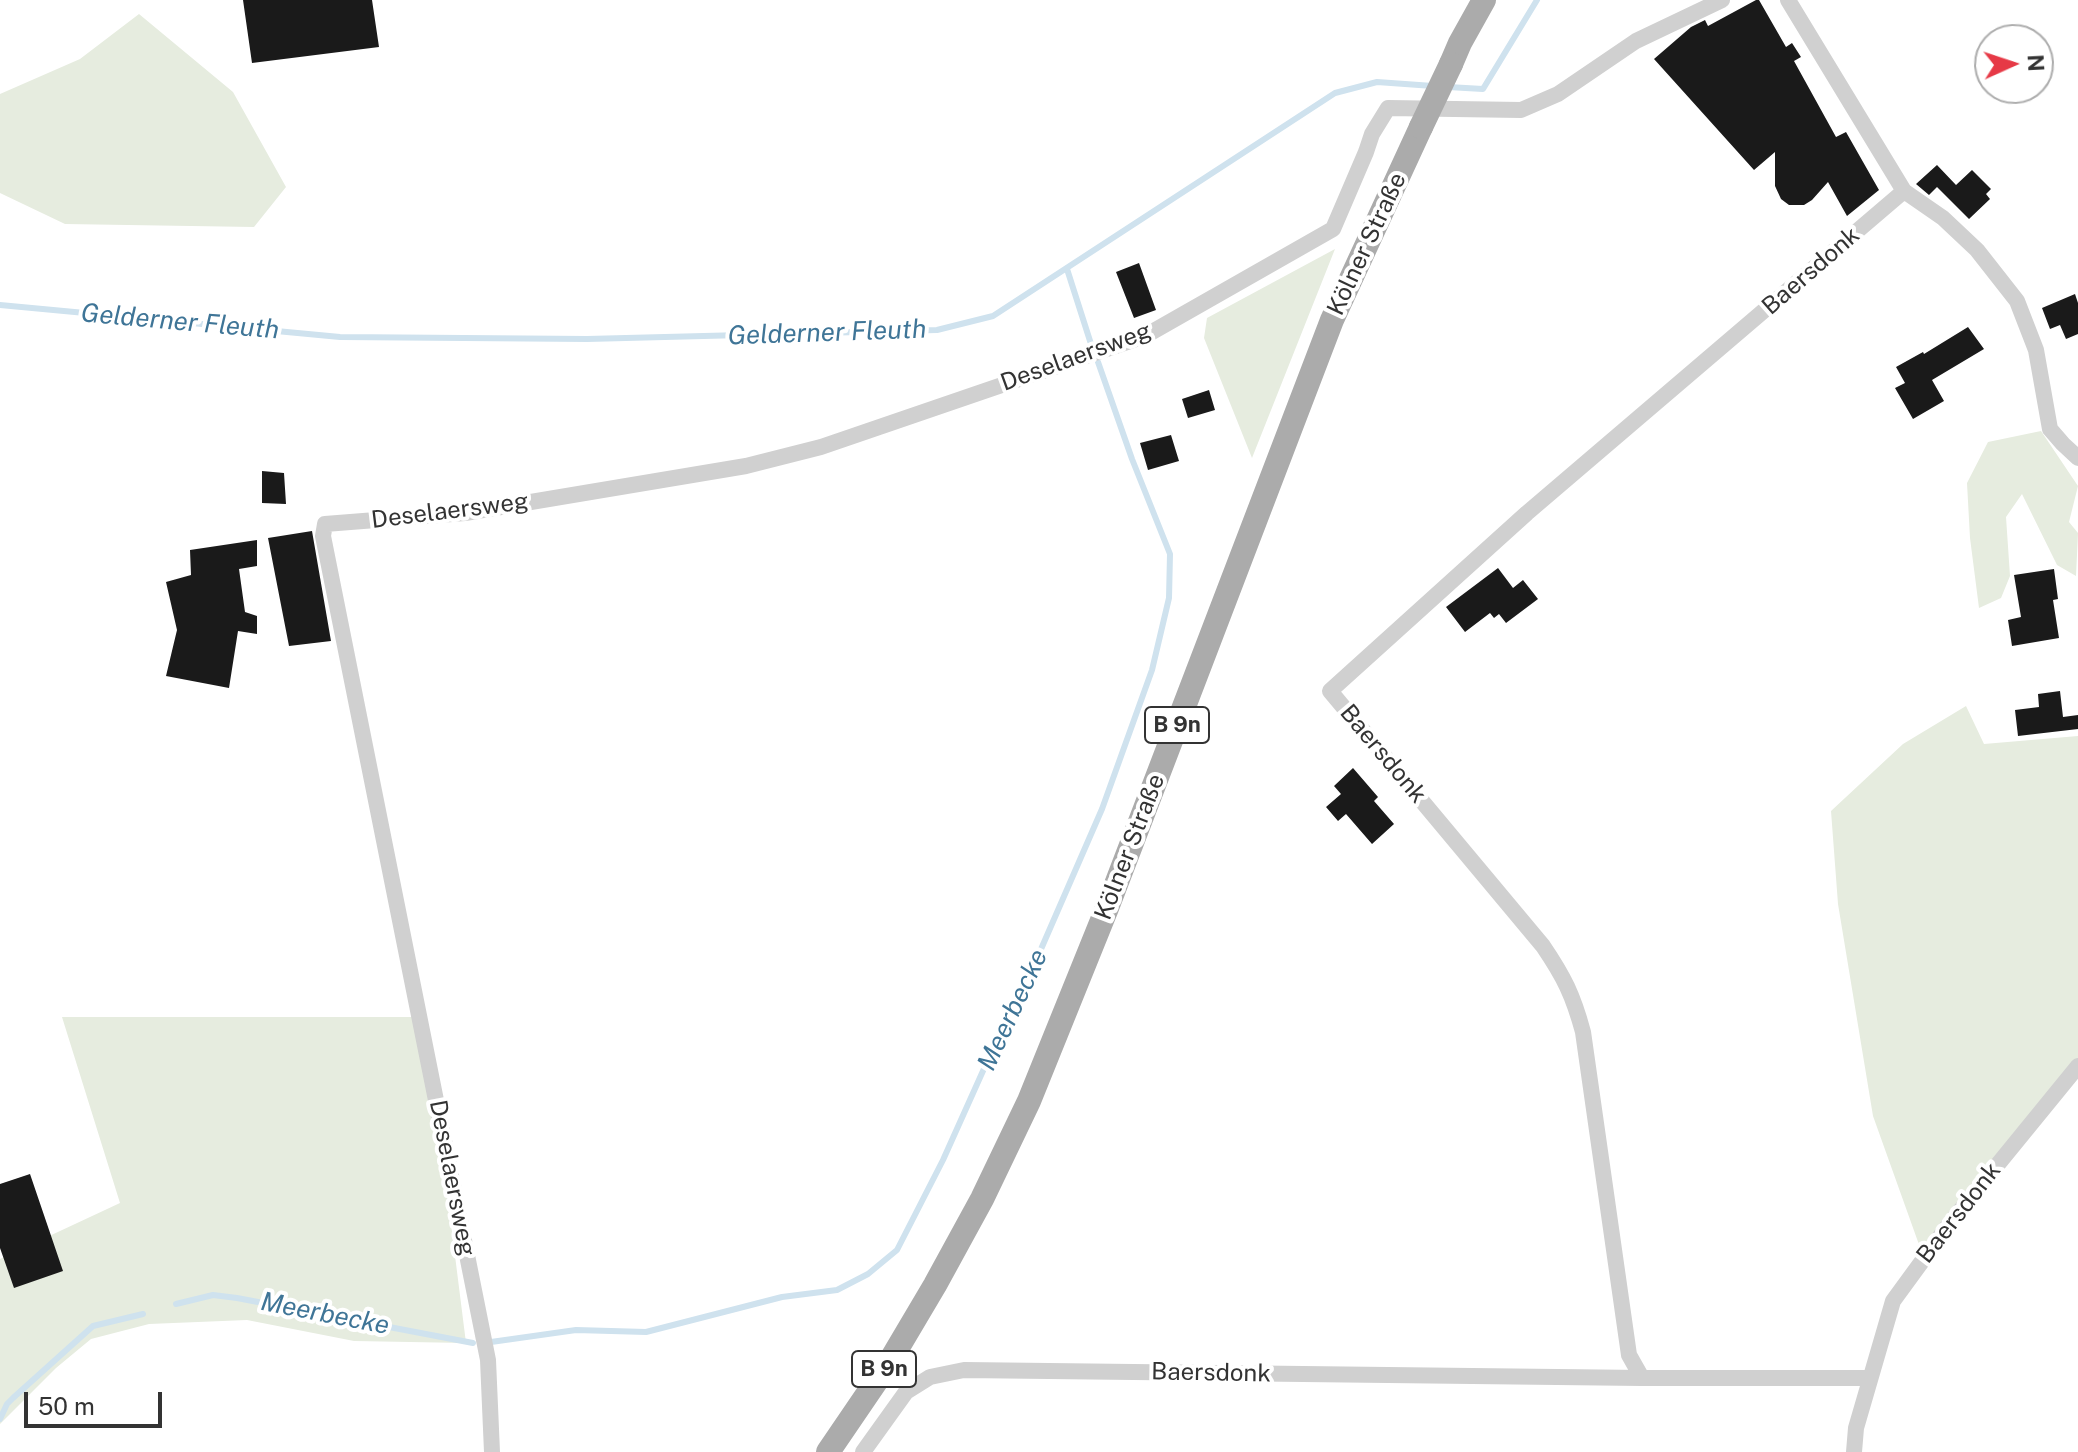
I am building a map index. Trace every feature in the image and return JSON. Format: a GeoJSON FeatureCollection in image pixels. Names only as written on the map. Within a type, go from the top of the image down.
{"type":"FeatureCollection","features":[{"type":"Feature","properties":{"kind":"main road","name":"Kölner Straße"},"geometry":{"type":"LineString","coordinates":[[828,1452],[890,1361],[930,1295],[982,1199],[1029,1101],[1107,908],[1332,320],[1460,43],[1484,0]]}},
{"type":"Feature","properties":{"kind":"street","name":"Deselaersweg"},"geometry":{"type":"LineString","coordinates":[[492,1452],[488,1360],[326,552],[323,536],[325,524],[465,513],[746,466],[821,447],[1145,336],[1333,229],[1372,134],[1388,108],[1521,110],[1558,94],[1636,41],[1722,0]]}},
{"type":"Feature","properties":{"kind":"street"},"geometry":{"type":"LineString","coordinates":[[1788,0],[1904,191],[1943,218],[1977,250],[2017,301],[2036,350],[2050,429],[2078,458]]}},
{"type":"Feature","properties":{"kind":"street","name":"Baersdonk"},"geometry":{"type":"LineString","coordinates":[[1642,1378],[1629,1355],[1583,1032],[1575,1001],[1543,946],[1330,691],[1527,513],[1904,191]]}},
{"type":"Feature","properties":{"kind":"street","name":"Baersdonk"},"geometry":{"type":"LineString","coordinates":[[1854,1452],[1856,1428],[1893,1301],[1950,1223],[2078,1066]]}},
{"type":"Feature","properties":{"kind":"street","name":"Baersdonk"},"geometry":{"type":"LineString","coordinates":[[863,1452],[906,1392],[930,1377],[964,1370],[1870,1378]]}},
{"type":"Feature","properties":{"kind":"shaded area"},"geometry":{"type":"Polygon","coordinates":[[[139,14],[233,92],[286,187],[254,227],[65,224],[0,193],[0,94],[80,59],[139,14]]]}},
{"type":"Feature","properties":{"kind":"shaded area"},"geometry":{"type":"Polygon","coordinates":[[[1335,249],[1252,458],[1204,338],[1207,318],[1335,249]]]}},
{"type":"Feature","properties":{"kind":"shaded area"},"geometry":{"type":"Polygon","coordinates":[[[2041,431],[2078,486],[2069,522],[2078,533],[2076,576],[2057,565],[2022,494],[2006,517],[2010,576],[2001,598],[1979,608],[1967,483],[1988,442],[2041,431]]]}},
{"type":"Feature","properties":{"kind":"shaded area"},"geometry":{"type":"Polygon","coordinates":[[[1966,706],[1984,744],[2078,736],[2078,1063],[1922,1253],[1873,1116],[1838,904],[1831,811],[1903,744],[1966,706]]]}},
{"type":"Feature","properties":{"kind":"shaded area"},"geometry":{"type":"Polygon","coordinates":[[[62,1017],[420,1017],[466,1343],[354,1341],[247,1320],[149,1324],[91,1339],[56,1368],[0,1424],[0,1259],[120,1203],[62,1017]]]}},
{"type":"Feature","properties":{"kind":"building"},"geometry":{"type":"Polygon","coordinates":[[[243,0],[372,0],[379,47],[252,63],[243,0]]]}},
{"type":"Feature","properties":{"kind":"building"},"geometry":{"type":"Polygon","coordinates":[[[1759,0],[1786,47],[1792,43],[1801,57],[1794,61],[1836,137],[1846,132],[1879,190],[1847,216],[1828,182],[1804,205],[1789,205],[1781,199],[1775,186],[1775,152],[1754,170],[1654,59],[1691,27],[1705,20],[1708,26],[1759,0]]]}},
{"type":"Feature","properties":{"kind":"building"},"geometry":{"type":"Polygon","coordinates":[[[1937,165],[1956,185],[1972,170],[1991,189],[1986,194],[1990,199],[1969,219],[1937,187],[1929,195],[1916,184],[1937,165]]]}},
{"type":"Feature","properties":{"kind":"building"},"geometry":{"type":"Polygon","coordinates":[[[1139,263],[1156,310],[1134,318],[1116,272],[1139,263]]]}},
{"type":"Feature","properties":{"kind":"building"},"geometry":{"type":"Polygon","coordinates":[[[2075,294],[2078,334],[2066,339],[2060,325],[2050,329],[2042,308],[2075,294]]]}},
{"type":"Feature","properties":{"kind":"building"},"geometry":{"type":"Polygon","coordinates":[[[1968,327],[1984,349],[1932,380],[1944,401],[1913,419],[1895,388],[1905,383],[1896,367],[1968,327]]]}},
{"type":"Feature","properties":{"kind":"building"},"geometry":{"type":"Polygon","coordinates":[[[1209,390],[1215,410],[1188,418],[1182,399],[1209,390]]]}},
{"type":"Feature","properties":{"kind":"building"},"geometry":{"type":"Polygon","coordinates":[[[1171,435],[1179,461],[1148,470],[1140,443],[1171,435]]]}},
{"type":"Feature","properties":{"kind":"building"},"geometry":{"type":"Polygon","coordinates":[[[262,471],[284,473],[286,504],[262,503],[262,471]]]}},
{"type":"Feature","properties":{"kind":"building"},"geometry":{"type":"Polygon","coordinates":[[[312,531],[331,641],[289,646],[268,538],[312,531]]]}},
{"type":"Feature","properties":{"kind":"building"},"geometry":{"type":"Polygon","coordinates":[[[257,540],[257,566],[239,569],[245,612],[257,616],[257,634],[238,631],[229,688],[166,676],[177,630],[166,582],[191,575],[190,550],[257,540]]]}},
{"type":"Feature","properties":{"kind":"building"},"geometry":{"type":"Polygon","coordinates":[[[1498,568],[1513,588],[1523,580],[1538,599],[1506,623],[1499,614],[1494,618],[1490,613],[1465,632],[1446,607],[1498,568]]]}},
{"type":"Feature","properties":{"kind":"building"},"geometry":{"type":"Polygon","coordinates":[[[2054,569],[2058,599],[2053,600],[2059,638],[2012,646],[2008,620],[2021,617],[2014,575],[2054,569]]]}},
{"type":"Feature","properties":{"kind":"building"},"geometry":{"type":"Polygon","coordinates":[[[2060,691],[2063,717],[2078,715],[2078,729],[2018,736],[2015,710],[2039,707],[2038,694],[2060,691]]]}},
{"type":"Feature","properties":{"kind":"building"},"geometry":{"type":"Polygon","coordinates":[[[1353,768],[1378,797],[1374,801],[1394,824],[1372,844],[1346,814],[1338,821],[1326,807],[1341,794],[1334,786],[1353,768]]]}},
{"type":"Feature","properties":{"kind":"building"},"geometry":{"type":"Polygon","coordinates":[[[30,1174],[63,1271],[14,1288],[0,1248],[0,1184],[30,1174]]]}},
{"type":"Feature","properties":{"kind":"waterway","name":"Gelderner Fleuth"},"geometry":{"type":"LineString","coordinates":[[1448,87],[1483,89],[1537,0]]}},
{"type":"Feature","properties":{"kind":"waterway","name":"Gelderner Fleuth"},"geometry":{"type":"LineString","coordinates":[[0,305],[340,337],[587,339],[937,330],[993,316],[1335,93],[1377,82],[1433,86]]}},
{"type":"Feature","properties":{"kind":"waterway","name":"Meerbecke"},"geometry":{"type":"LineString","coordinates":[[1067,269],[1091,344]]}},
{"type":"Feature","properties":{"kind":"waterway","name":"Meerbecke"},"geometry":{"type":"LineString","coordinates":[[491,1342],[576,1330],[646,1332],[782,1297],[837,1290],[868,1274],[897,1250],[943,1160],[1000,1033],[1018,1002],[1102,809],[1152,670],[1169,598],[1170,554],[1098,362]]}},
{"type":"Feature","properties":{"kind":"waterway","name":"Meerbecke"},"geometry":{"type":"LineString","coordinates":[[176,1304],[213,1295],[237,1298],[473,1343]]}},
{"type":"Feature","properties":{"kind":"waterway","name":"Meerbecke"},"geometry":{"type":"LineString","coordinates":[[0,1419],[7,1404],[93,1326],[143,1314]]}}]}
